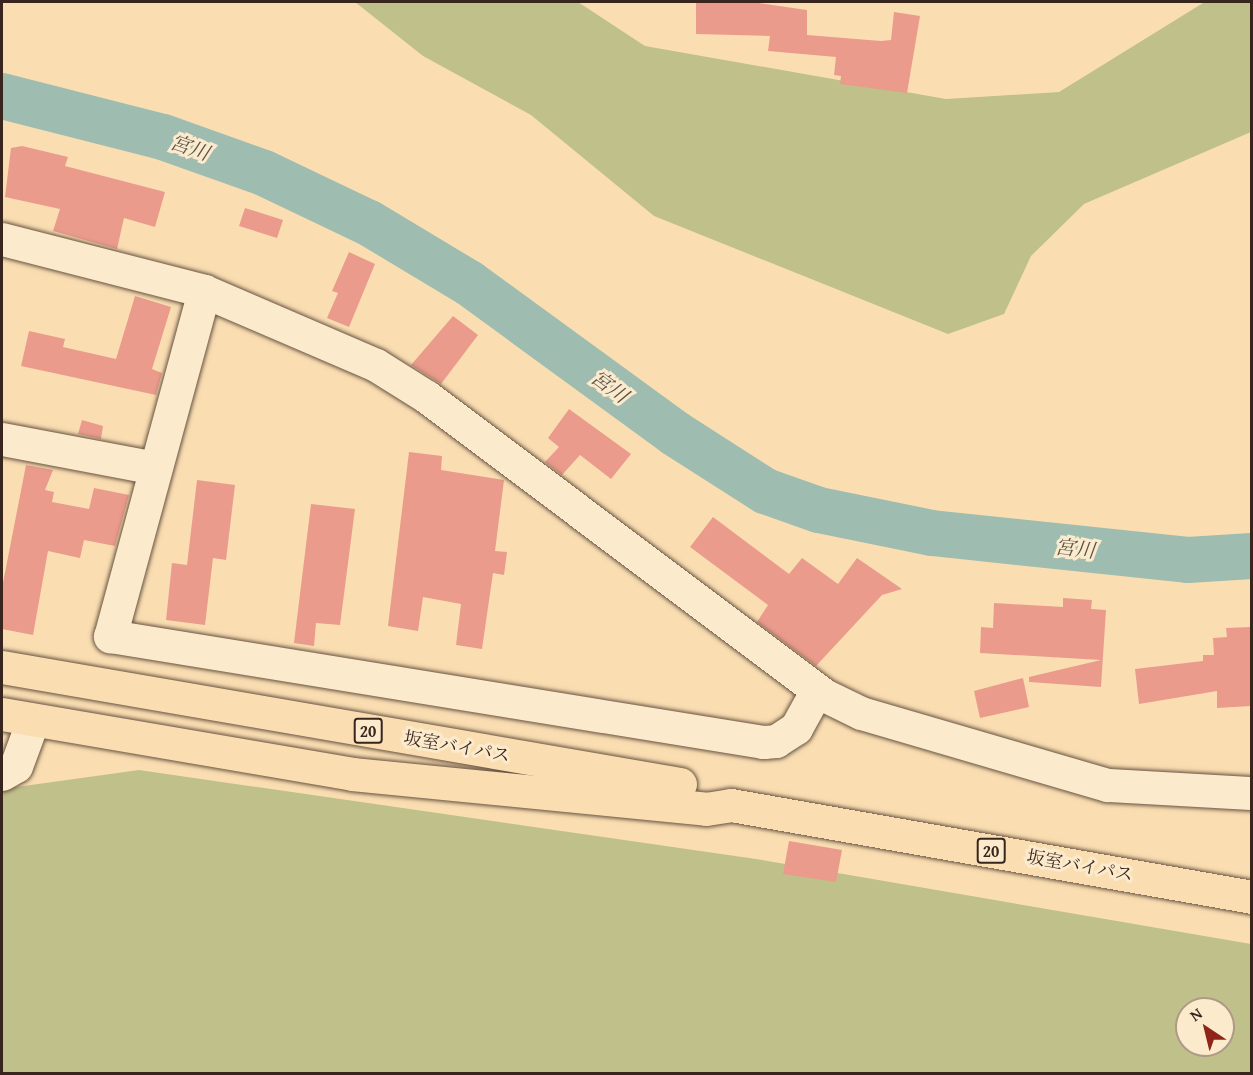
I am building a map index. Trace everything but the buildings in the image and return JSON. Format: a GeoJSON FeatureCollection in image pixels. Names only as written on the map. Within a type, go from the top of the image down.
{"type":"FeatureCollection","features":[{"type":"Feature","properties":{"kind":"highway","name":"坂室バイパス"},"geometry":{"type":"LineString","coordinates":[[2,667],[708,789],[731,805]]}},
{"type":"Feature","properties":{"kind":"highway","name":"坂室バイパス"},"geometry":{"type":"LineString","coordinates":[[17,717],[352,774],[706,809],[731,805],[1251,897]]}},
{"type":"Feature","properties":{"kind":"street"},"geometry":{"type":"LineString","coordinates":[[2,239],[204,291],[376,365],[427,397],[817,690],[861,713],[1108,785],[1251,794]]}},
{"type":"Feature","properties":{"kind":"street"},"geometry":{"type":"LineString","coordinates":[[204,291],[110,636],[763,742],[776,741],[796,728],[817,690]]}},
{"type":"Feature","properties":{"kind":"street"},"geometry":{"type":"LineString","coordinates":[[2,439],[155,468]]}},
{"type":"Feature","properties":{"kind":"street"},"geometry":{"type":"LineString","coordinates":[[2,774],[16,766],[17,717]]}},
{"type":"Feature","properties":{"kind":"green space"},"geometry":{"type":"Polygon","coordinates":[[[355,2],[578,2],[645,46],[946,99],[1059,92],[1203,3],[1251,2],[1251,132],[1084,204],[1031,256],[1004,314],[948,334],[654,216],[531,115],[423,56],[355,2]]]}},
{"type":"Feature","properties":{"kind":"green space"},"geometry":{"type":"Polygon","coordinates":[[[139,770],[756,859],[1251,944],[1251,1073],[2,1073],[2,789],[139,770]]]}},
{"type":"Feature","properties":{"kind":"waterway","name":"宮川"},"geometry":{"type":"LineString","coordinates":[[2,96],[163,137],[264,173],[369,223],[469,283],[676,434],[765,491],[819,510],[932,533],[1188,560],[1252,556]]}}]}
